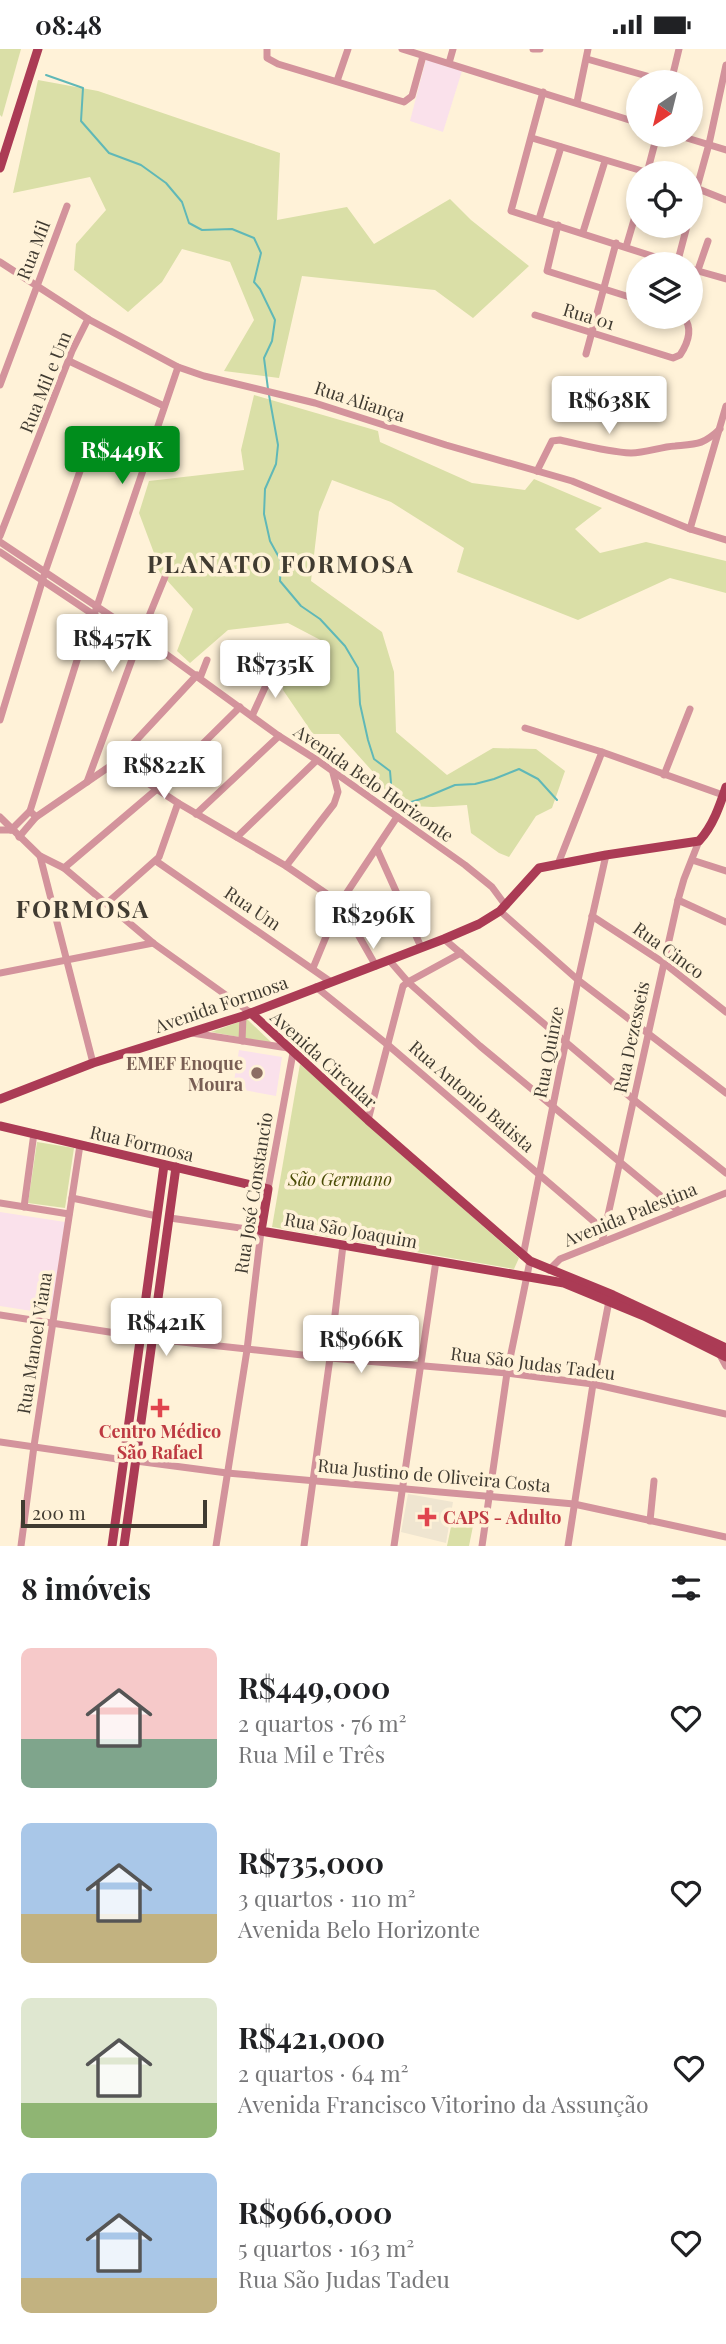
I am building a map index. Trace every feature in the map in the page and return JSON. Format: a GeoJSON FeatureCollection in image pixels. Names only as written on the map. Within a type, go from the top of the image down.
{"type":"FeatureCollection","features":[{"type":"Feature","properties":{"kind":"main road"},"geometry":{"type":"LineString","coordinates":[[0,168],[38,49]]}},
{"type":"Feature","properties":{"kind":"main road"},"geometry":{"type":"LineString","coordinates":[[699,841],[708,831],[725,791]]}},
{"type":"Feature","properties":{"kind":"main road","name":"Avenida Formosa"},"geometry":{"type":"LineString","coordinates":[[0,1100],[93,1063],[247,1015],[479,924],[503,908],[534,871],[606,855],[699,841]]}},
{"type":"Feature","properties":{"kind":"main road","name":"Avenida Circular"},"geometry":{"type":"LineString","coordinates":[[247,1015],[527,1259],[613,1295],[724,1353]]}},
{"type":"Feature","properties":{"kind":"main road","name":"Rua Formosa"},"geometry":{"type":"LineString","coordinates":[[5,1127],[268,1189]]}},
{"type":"Feature","properties":{"kind":"main road"},"geometry":{"type":"LineString","coordinates":[[112,1546],[164,1165]]}},
{"type":"Feature","properties":{"kind":"main road"},"geometry":{"type":"LineString","coordinates":[[124,1546],[176,1167]]}},
{"type":"Feature","properties":{"kind":"main road","name":"Rua José Constancio"},"geometry":{"type":"LineString","coordinates":[[261,1231],[268,1189]]}},
{"type":"Feature","properties":{"kind":"main road","name":"Rua São Joaquim"},"geometry":{"type":"LineString","coordinates":[[261,1231],[564,1283],[724,1353]]}},
{"type":"Feature","properties":{"kind":"main road"},"geometry":{"type":"LineString","coordinates":[[116,1521],[127,1523]]}},
{"type":"Feature","properties":{"kind":"street"},"geometry":{"type":"LineString","coordinates":[[267,49],[266,54],[270,60],[408,101],[412,96],[423,55]]}},
{"type":"Feature","properties":{"kind":"street"},"geometry":{"type":"LineString","coordinates":[[337,81],[348,49]]}},
{"type":"Feature","properties":{"kind":"street"},"geometry":{"type":"LineString","coordinates":[[402,49],[626,119]]}},
{"type":"Feature","properties":{"kind":"street"},"geometry":{"type":"LineString","coordinates":[[449,64],[453,49]]}},
{"type":"Feature","properties":{"kind":"street"},"geometry":{"type":"LineString","coordinates":[[533,49],[540,49]]}},
{"type":"Feature","properties":{"kind":"street"},"geometry":{"type":"LineString","coordinates":[[577,102],[588,49]]}},
{"type":"Feature","properties":{"kind":"street"},"geometry":{"type":"LineString","coordinates":[[673,70],[679,49]]}},
{"type":"Feature","properties":{"kind":"street"},"geometry":{"type":"LineString","coordinates":[[587,59],[627,70]]}},
{"type":"Feature","properties":{"kind":"street"},"geometry":{"type":"LineString","coordinates":[[703,161],[726,65]]}},
{"type":"Feature","properties":{"kind":"street"},"geometry":{"type":"LineString","coordinates":[[543,92],[511,211],[677,264],[684,238]]}},
{"type":"Feature","properties":{"kind":"street"},"geometry":{"type":"LineString","coordinates":[[532,138],[626,167]]}},
{"type":"Feature","properties":{"kind":"street"},"geometry":{"type":"LineString","coordinates":[[704,143],[726,150]]}},
{"type":"Feature","properties":{"kind":"street"},"geometry":{"type":"LineString","coordinates":[[539,219],[561,147]]}},
{"type":"Feature","properties":{"kind":"street"},"geometry":{"type":"LineString","coordinates":[[583,232],[605,161]]}},
{"type":"Feature","properties":{"kind":"street"},"geometry":{"type":"LineString","coordinates":[[703,191],[726,200]]}},
{"type":"Feature","properties":{"kind":"street","name":"Rua Mil"},"geometry":{"type":"LineString","coordinates":[[0,385],[67,205]]}},
{"type":"Feature","properties":{"kind":"street"},"geometry":{"type":"LineString","coordinates":[[558,225],[547,271],[626,296]]}},
{"type":"Feature","properties":{"kind":"street"},"geometry":{"type":"LineString","coordinates":[[626,247],[629,238]]}},
{"type":"Feature","properties":{"kind":"street"},"geometry":{"type":"LineString","coordinates":[[703,252],[708,241]]}},
{"type":"Feature","properties":{"kind":"street"},"geometry":{"type":"LineString","coordinates":[[586,354],[616,243]]}},
{"type":"Feature","properties":{"kind":"street","name":"Rua Aliança"},"geometry":{"type":"LineString","coordinates":[[0,262],[88,319],[178,367],[315,403],[446,445],[572,481],[690,529],[726,540]]}},
{"type":"Feature","properties":{"kind":"street"},"geometry":{"type":"LineString","coordinates":[[703,273],[726,279]]}},
{"type":"Feature","properties":{"kind":"street","name":"Rua 01"},"geometry":{"type":"LineString","coordinates":[[535,315],[673,358],[680,355],[688,339],[689,329]]}},
{"type":"Feature","properties":{"kind":"street","name":"Rua Mil e Um"},"geometry":{"type":"LineString","coordinates":[[0,536],[72,351],[88,319]]}},
{"type":"Feature","properties":{"kind":"street"},"geometry":{"type":"LineString","coordinates":[[69,361],[164,406]]}},
{"type":"Feature","properties":{"kind":"street"},"geometry":{"type":"LineString","coordinates":[[0,830],[11,830],[30,811],[88,625],[97,607],[178,367]]}},
{"type":"Feature","properties":{"kind":"street"},"geometry":{"type":"LineString","coordinates":[[690,529],[726,406]]}},
{"type":"Feature","properties":{"kind":"street"},"geometry":{"type":"LineString","coordinates":[[537,471],[552,441],[560,440],[633,453],[674,446],[694,446],[720,429]]}},
{"type":"Feature","properties":{"kind":"street"},"geometry":{"type":"LineString","coordinates":[[0,720],[44,576],[87,451]]}},
{"type":"Feature","properties":{"kind":"street","name":"Avenida Belo Horizonte"},"geometry":{"type":"LineString","coordinates":[[0,542],[94,615],[149,644],[198,676],[481,877],[503,908],[578,979],[726,1093]]}},
{"type":"Feature","properties":{"kind":"street","name":"Avenida Belo Horizonte"},"geometry":{"type":"LineString","coordinates":[[0,552],[97,607],[139,639]]}},
{"type":"Feature","properties":{"kind":"street"},"geometry":{"type":"LineString","coordinates":[[88,782],[139,639],[165,577]]}},
{"type":"Feature","properties":{"kind":"street"},"geometry":{"type":"LineString","coordinates":[[19,837],[36,817],[116,762],[198,676],[207,660]]}},
{"type":"Feature","properties":{"kind":"street"},"geometry":{"type":"LineString","coordinates":[[252,716],[272,672]]}},
{"type":"Feature","properties":{"kind":"street"},"geometry":{"type":"LineString","coordinates":[[64,869],[157,789],[240,707]]}},
{"type":"Feature","properties":{"kind":"street"},"geometry":{"type":"LineString","coordinates":[[664,775],[690,709]]}},
{"type":"Feature","properties":{"kind":"street"},"geometry":{"type":"LineString","coordinates":[[525,728],[664,775],[725,791]]}},
{"type":"Feature","properties":{"kind":"street"},"geometry":{"type":"LineString","coordinates":[[196,814],[279,736]]}},
{"type":"Feature","properties":{"kind":"street"},"geometry":{"type":"LineString","coordinates":[[558,864],[602,753]]}},
{"type":"Feature","properties":{"kind":"street"},"geometry":{"type":"LineString","coordinates":[[237,837],[317,760]]}},
{"type":"Feature","properties":{"kind":"street"},"geometry":{"type":"LineString","coordinates":[[116,762],[178,803],[286,866],[340,903],[376,966]]}},
{"type":"Feature","properties":{"kind":"street"},"geometry":{"type":"LineString","coordinates":[[286,866],[334,804],[338,792],[333,773]]}},
{"type":"Feature","properties":{"kind":"street"},"geometry":{"type":"LineString","coordinates":[[107,903],[156,861],[178,803]]}},
{"type":"Feature","properties":{"kind":"street"},"geometry":{"type":"LineString","coordinates":[[30,811],[36,817]]}},
{"type":"Feature","properties":{"kind":"street"},"geometry":{"type":"LineString","coordinates":[[0,817],[11,830]]}},
{"type":"Feature","properties":{"kind":"street"},"geometry":{"type":"LineString","coordinates":[[313,968],[340,903],[397,817]]}},
{"type":"Feature","properties":{"kind":"street","name":"Avenida Circular"},"geometry":{"type":"LineString","coordinates":[[11,830],[40,856],[64,869],[153,943],[247,1015]]}},
{"type":"Feature","properties":{"kind":"street","name":"Rua Dezesseis"},"geometry":{"type":"LineString","coordinates":[[602,1242],[678,900],[699,841]]}},
{"type":"Feature","properties":{"kind":"street"},"geometry":{"type":"LineString","coordinates":[[377,849],[421,947]]}},
{"type":"Feature","properties":{"kind":"street","name":"Rua Quinze"},"geometry":{"type":"LineString","coordinates":[[527,1259],[565,1041],[606,855]]}},
{"type":"Feature","properties":{"kind":"street"},"geometry":{"type":"LineString","coordinates":[[40,856],[93,1063]]}},
{"type":"Feature","properties":{"kind":"street"},"geometry":{"type":"LineString","coordinates":[[692,860],[726,871]]}},
{"type":"Feature","properties":{"kind":"street","name":"Rua Um"},"geometry":{"type":"LineString","coordinates":[[156,861],[331,982]]}},
{"type":"Feature","properties":{"kind":"street"},"geometry":{"type":"LineString","coordinates":[[678,900],[726,922]]}},
{"type":"Feature","properties":{"kind":"street","name":"Rua Cinco"},"geometry":{"type":"LineString","coordinates":[[593,916],[664,963],[726,1011]]}},
{"type":"Feature","properties":{"kind":"street"},"geometry":{"type":"LineString","coordinates":[[444,939],[634,1100],[726,1173]]}},
{"type":"Feature","properties":{"kind":"street"},"geometry":{"type":"LineString","coordinates":[[1,971],[153,943]]}},
{"type":"Feature","properties":{"kind":"street"},"geometry":{"type":"LineString","coordinates":[[368,1121],[399,996],[408,982],[461,953]]}},
{"type":"Feature","properties":{"kind":"street"},"geometry":{"type":"LineString","coordinates":[[389,960],[408,982],[679,1211]]}},
{"type":"Feature","properties":{"kind":"street","name":"Rua Antonio Batista"},"geometry":{"type":"LineString","coordinates":[[316,987],[388,1045],[605,1231]]}},
{"type":"Feature","properties":{"kind":"street"},"geometry":{"type":"LineString","coordinates":[[242,1041],[247,1015]]}},
{"type":"Feature","properties":{"kind":"street"},"geometry":{"type":"LineString","coordinates":[[190,1033],[291,1051]]}},
{"type":"Feature","properties":{"kind":"street","name":"Rua José Constancio"},"geometry":{"type":"LineString","coordinates":[[268,1189],[291,1051]]}},
{"type":"Feature","properties":{"kind":"street"},"geometry":{"type":"LineString","coordinates":[[24,1207],[34,1133]]}},
{"type":"Feature","properties":{"kind":"street","name":"Rua Manoel Viana"},"geometry":{"type":"LineString","coordinates":[[21,1546],[80,1145]]}},
{"type":"Feature","properties":{"kind":"street","name":"Avenida Palestina"},"geometry":{"type":"LineString","coordinates":[[549,1270],[559,1259],[726,1193]]}},
{"type":"Feature","properties":{"kind":"street"},"geometry":{"type":"LineString","coordinates":[[72,1198],[157,1216]]}},
{"type":"Feature","properties":{"kind":"street"},"geometry":{"type":"LineString","coordinates":[[0,1203],[69,1214]]}},
{"type":"Feature","properties":{"kind":"street","name":"Rua São Joaquim"},"geometry":{"type":"LineString","coordinates":[[170,1218],[261,1231]]}},
{"type":"Feature","properties":{"kind":"street","name":"Rua José Constancio"},"geometry":{"type":"LineString","coordinates":[[216,1546],[247,1350],[261,1231]]}},
{"type":"Feature","properties":{"kind":"street"},"geometry":{"type":"LineString","coordinates":[[304,1546],[343,1245]]}},
{"type":"Feature","properties":{"kind":"street"},"geometry":{"type":"LineString","coordinates":[[482,1546],[507,1373],[527,1275],[527,1259]]}},
{"type":"Feature","properties":{"kind":"street"},"geometry":{"type":"LineString","coordinates":[[394,1546],[436,1261]]}},
{"type":"Feature","properties":{"kind":"street"},"geometry":{"type":"LineString","coordinates":[[569,1546],[593,1384],[609,1301]]}},
{"type":"Feature","properties":{"kind":"street","name":"Rua São Judas Tadeu"},"geometry":{"type":"LineString","coordinates":[[0,1315],[154,1339],[247,1350],[507,1373],[593,1384],[726,1414]]}},
{"type":"Feature","properties":{"kind":"street"},"geometry":{"type":"LineString","coordinates":[[724,1353],[726,1366]]}},
{"type":"Feature","properties":{"kind":"street"},"geometry":{"type":"LineString","coordinates":[[0,1441],[124,1460]]}},
{"type":"Feature","properties":{"kind":"street","name":"Rua Justino de Oliveira Costa"},"geometry":{"type":"LineString","coordinates":[[136,1461],[227,1473],[574,1504],[726,1537]]}},
{"type":"Feature","properties":{"kind":"street"},"geometry":{"type":"LineString","coordinates":[[650,1521],[654,1481]]}},
{"type":"Feature","properties":{"kind":"shaded area"},"geometry":{"type":"Polygon","coordinates":[[[426,59],[462,71],[443,132],[410,121],[426,59]]]}},
{"type":"Feature","properties":{"kind":"shaded area","name":"EMEF Enoque Moura"},"geometry":{"type":"Polygon","coordinates":[[[239,1050],[282,1057],[276,1096],[233,1088],[239,1050]]]}},
{"type":"Feature","properties":{"kind":"shaded area"},"geometry":{"type":"Polygon","coordinates":[[[0,1212],[65,1222],[51,1314],[0,1306],[0,1212]]]}},
{"type":"Feature","properties":{"kind":"shaded area","name":"CAPS - Adulto"},"geometry":{"type":"Polygon","coordinates":[[[408,1494],[453,1502],[446,1543],[401,1532],[408,1494]]]}},
{"type":"Feature","properties":{"kind":"green space"},"geometry":{"type":"Polygon","coordinates":[[[0,49],[21,49],[2,117],[0,115],[0,49]]]}},
{"type":"Feature","properties":{"kind":"green space"},"geometry":{"type":"Polygon","coordinates":[[[38,80],[98,91],[280,153],[277,220],[347,207],[374,244],[450,199],[471,220],[529,266],[473,318],[435,290],[302,276],[279,378],[224,371],[254,320],[230,262],[182,249],[162,282],[128,312],[74,270],[76,244],[106,210],[90,177],[13,193],[38,80]]]}},
{"type":"Feature","properties":{"kind":"green space"},"geometry":{"type":"Polygon","coordinates":[[[254,395],[378,431],[380,442],[472,483],[525,490],[534,479],[602,508],[575,529],[600,553],[646,542],[726,561],[726,593],[670,578],[578,620],[457,572],[464,548],[391,502],[332,480],[319,512],[311,581],[382,632],[394,672],[396,732],[447,775],[493,748],[536,749],[565,771],[552,808],[536,816],[509,857],[471,833],[467,805],[390,805],[382,782],[339,734],[313,734],[283,690],[284,665],[323,661],[330,645],[288,623],[228,630],[190,663],[177,651],[193,609],[154,566],[154,553],[139,513],[149,481],[244,470],[241,450],[254,395]]]}},
{"type":"Feature","properties":{"kind":"green space"},"geometry":{"type":"Polygon","coordinates":[[[247,1019],[272,1043],[211,1032],[247,1019]]]}},
{"type":"Feature","properties":{"kind":"green space","name":"São Germano"},"geometry":{"type":"Polygon","coordinates":[[[300,1064],[519,1258],[514,1269],[272,1227],[300,1064]]]}},
{"type":"Feature","properties":{"kind":"green space"},"geometry":{"type":"Polygon","coordinates":[[[37,1142],[74,1148],[65,1208],[28,1203],[37,1142]]]}},
{"type":"Feature","properties":{"kind":"green space"},"geometry":{"type":"Polygon","coordinates":[[[453,1517],[474,1521],[469,1546],[447,1546],[453,1517]]]}},
{"type":"Feature","properties":{"kind":"waterway"},"geometry":{"type":"LineString","coordinates":[[46,75],[83,88],[81,121],[109,153],[141,165],[166,183],[182,202],[189,223],[202,230],[232,229],[254,238],[261,253],[254,282],[275,320],[272,341],[264,358],[268,389]]}},
{"type":"Feature","properties":{"kind":"waterway"},"geometry":{"type":"LineString","coordinates":[[269,395],[278,445],[276,464],[265,489],[264,514],[270,541],[281,561],[280,581],[301,606],[320,619],[345,646],[358,668],[360,704],[368,740],[374,759],[390,771],[388,796],[396,803],[408,803],[455,785],[475,784],[519,769],[538,779],[557,800]]}},
{"type":"Feature","properties":{"kind":"place","name":"EMEF Enoque Moura"},"geometry":{"type":"Point","coordinates":[257,1073]}},
{"type":"Feature","properties":{"kind":"place","name":"Centro Médico São Rafael"},"geometry":{"type":"Point","coordinates":[160,1408]}},
{"type":"Feature","properties":{"kind":"place","name":"CAPS - Adulto"},"geometry":{"type":"Point","coordinates":[427,1517]}},
{"type":"Feature","properties":{"kind":"district","name":"PLANATO FORMOSA"},"geometry":{"type":"Point","coordinates":[281,563]}},
{"type":"Feature","properties":{"kind":"district","name":"FORMOSA"},"geometry":{"type":"Point","coordinates":[83,908]}}]}
